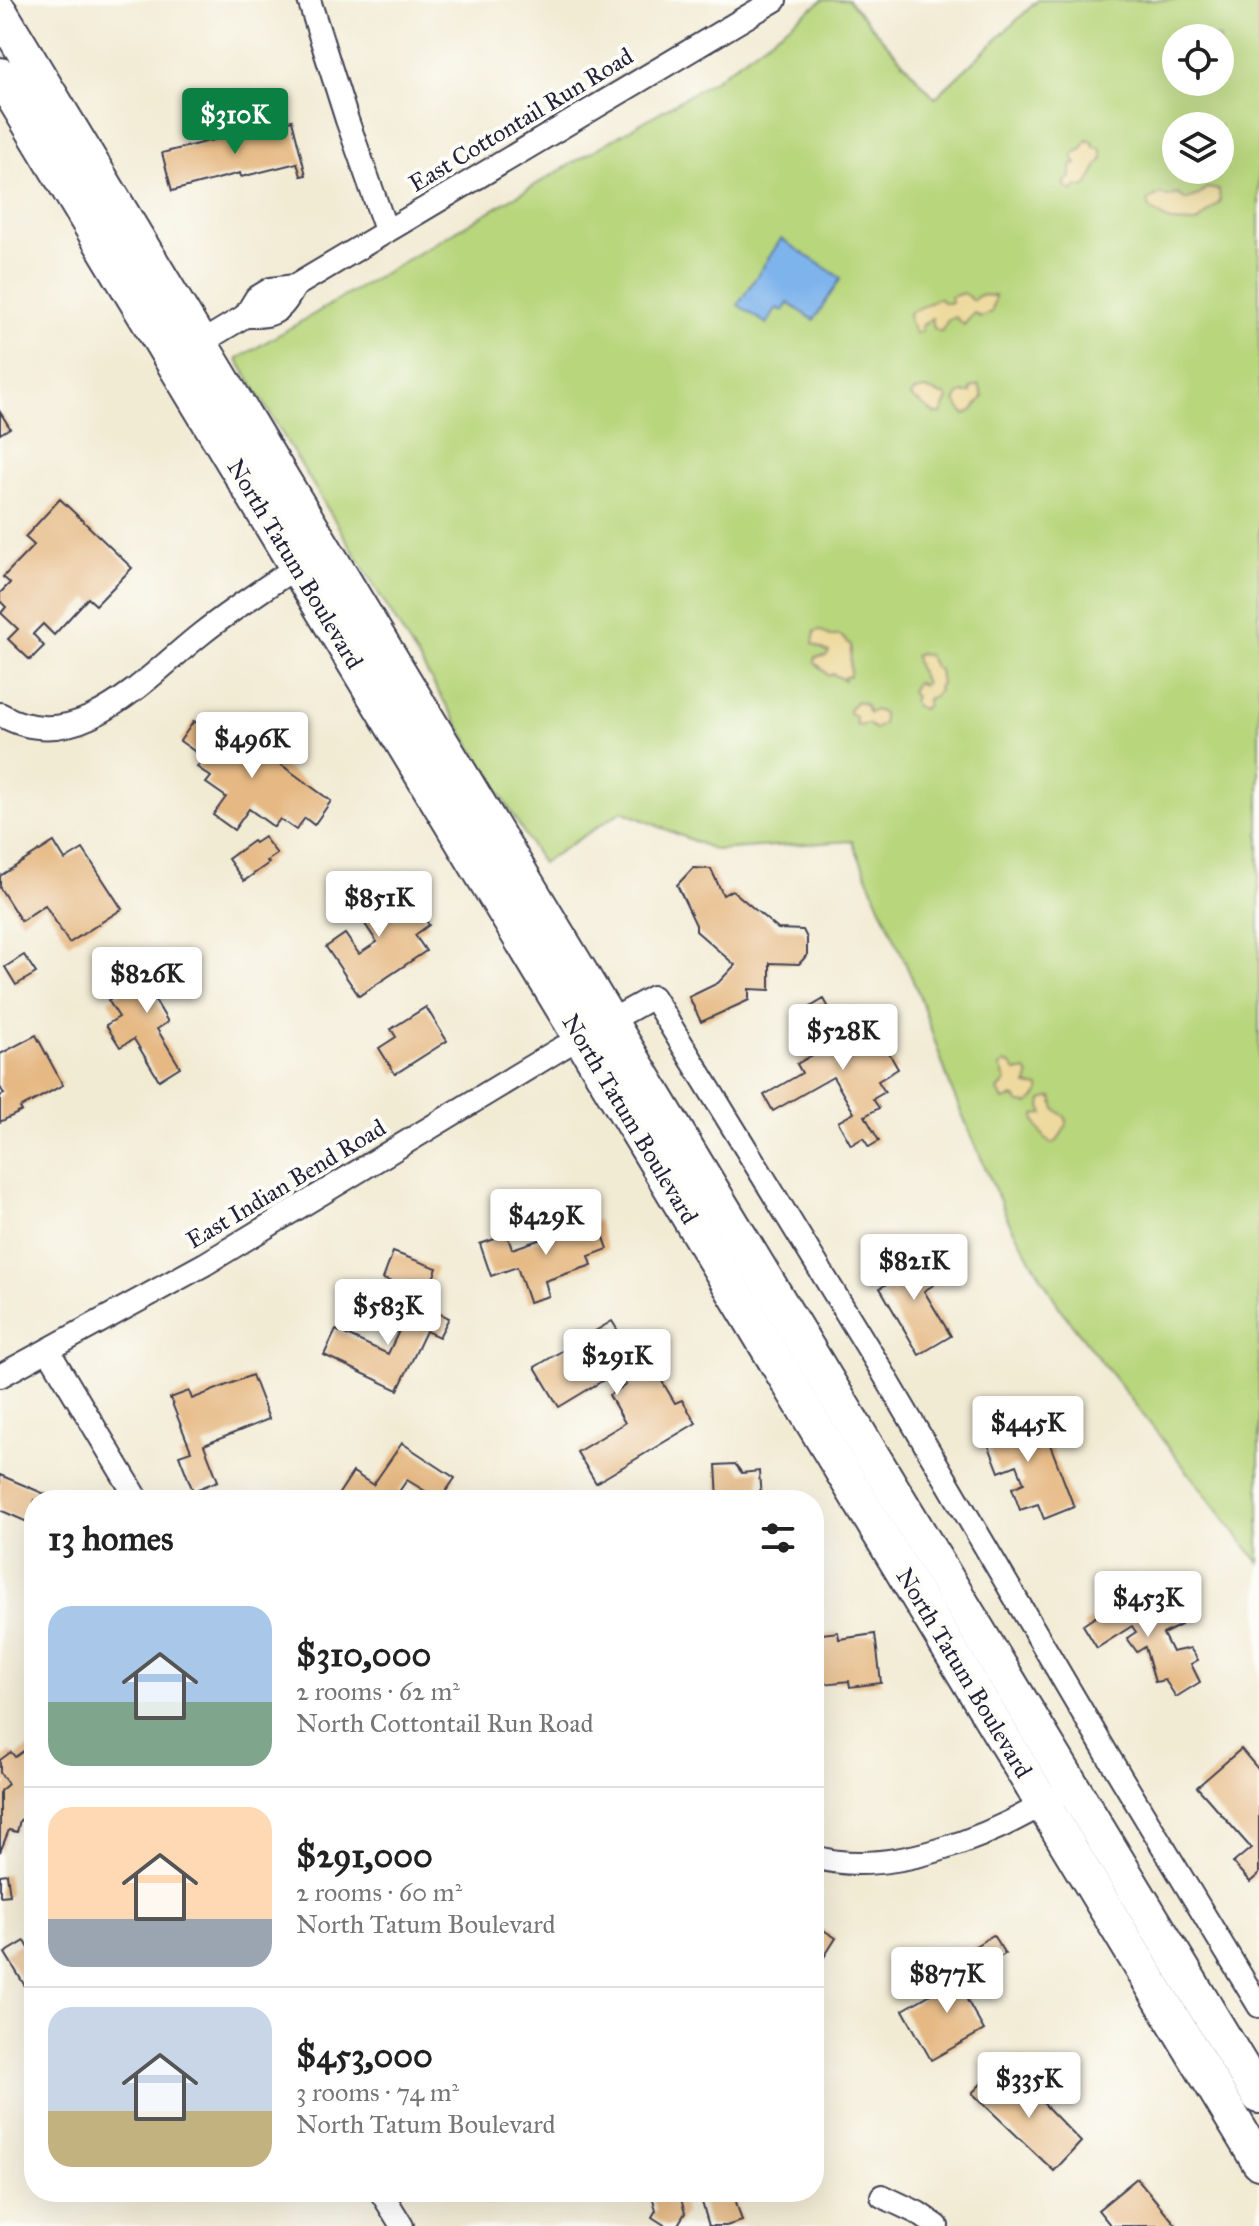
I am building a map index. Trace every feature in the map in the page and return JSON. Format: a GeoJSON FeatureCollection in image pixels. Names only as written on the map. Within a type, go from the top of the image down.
{"type":"FeatureCollection","features":[{"type":"Feature","properties":{"kind":"main road","name":"North Tatum Boulevard"},"geometry":{"type":"LineString","coordinates":[[0,12],[186,352],[595,1029],[1072,1786],[1259,2096]]}},
{"type":"Feature","properties":{"kind":"main road","name":"North Tatum Boulevard"},"geometry":{"type":"LineString","coordinates":[[0,75],[186,352]]}},
{"type":"Feature","properties":{"kind":"main road","name":"North Tatum Boulevard"},"geometry":{"type":"LineString","coordinates":[[595,1029],[1043,1804],[1259,2162]]}},
{"type":"Feature","properties":{"kind":"street"},"geometry":{"type":"LineString","coordinates":[[309,0],[386,230]]}},
{"type":"Feature","properties":{"kind":"street","name":"East Cottontail Run Road"},"geometry":{"type":"LineString","coordinates":[[186,352],[245,316],[256,298],[271,289],[295,286],[775,0]]}},
{"type":"Feature","properties":{"kind":"street"},"geometry":{"type":"LineString","coordinates":[[1,715],[19,723],[42,727],[67,726],[95,717],[116,704],[203,632],[310,557]]}},
{"type":"Feature","properties":{"kind":"street","name":"North Tatum Boulevard"},"geometry":{"type":"LineString","coordinates":[[595,1029],[653,997],[882,1371],[1259,2006]]}},
{"type":"Feature","properties":{"kind":"street","name":"East Indian Bend Road"},"geometry":{"type":"LineString","coordinates":[[0,1376],[205,1264],[595,1029]]}},
{"type":"Feature","properties":{"kind":"street"},"geometry":{"type":"LineString","coordinates":[[48,1350],[132,1490]]}},
{"type":"Feature","properties":{"kind":"street"},"geometry":{"type":"LineString","coordinates":[[824,1859],[848,1863],[908,1858],[995,1830],[1072,1786]]}},
{"type":"Feature","properties":{"kind":"street"},"geometry":{"type":"LineString","coordinates":[[882,2196],[937,2226]]}},
{"type":"Feature","properties":{"kind":"street"},"geometry":{"type":"LineString","coordinates":[[387,2202],[402,2226]]}},
{"type":"Feature","properties":{"kind":"green space"},"geometry":{"type":"Polygon","coordinates":[[[823,0],[848,0],[935,98],[1038,0],[1259,0],[1259,1563],[1061,1310],[1009,1222],[952,1091],[918,992],[852,841],[715,850],[622,811],[542,863],[237,359],[713,81],[823,0]]]}},
{"type":"Feature","properties":{"kind":"sand"},"geometry":{"type":"Polygon","coordinates":[[[1087,140],[1093,142],[1094,147],[1101,148],[1103,159],[1087,185],[1084,188],[1077,186],[1073,192],[1065,187],[1065,182],[1071,177],[1071,166],[1077,164],[1073,157],[1075,153],[1087,140]]]}},
{"type":"Feature","properties":{"kind":"sand"},"geometry":{"type":"Polygon","coordinates":[[[1207,188],[1219,190],[1220,202],[1197,223],[1170,222],[1150,209],[1148,201],[1160,194],[1167,197],[1178,194],[1186,200],[1207,188]]]}},
{"type":"Feature","properties":{"kind":"sand"},"geometry":{"type":"Polygon","coordinates":[[[963,293],[973,300],[980,295],[995,296],[992,312],[980,317],[974,313],[964,325],[955,317],[948,320],[941,332],[934,328],[932,318],[921,326],[922,331],[916,333],[909,313],[939,298],[944,303],[952,303],[951,297],[963,293]]]}},
{"type":"Feature","properties":{"kind":"sand"},"geometry":{"type":"Polygon","coordinates":[[[979,385],[983,397],[965,415],[955,401],[979,385]]]}},
{"type":"Feature","properties":{"kind":"sand"},"geometry":{"type":"Polygon","coordinates":[[[925,389],[948,399],[941,414],[935,414],[910,396],[915,391],[925,389]]]}},
{"type":"Feature","properties":{"kind":"sand"},"geometry":{"type":"Polygon","coordinates":[[[820,630],[830,636],[841,636],[851,645],[850,676],[844,677],[844,680],[833,674],[829,676],[815,662],[816,657],[826,656],[829,652],[813,644],[815,631],[820,630]]]}},
{"type":"Feature","properties":{"kind":"sand"},"geometry":{"type":"Polygon","coordinates":[[[915,655],[928,655],[939,670],[941,684],[934,696],[927,699],[923,709],[915,706],[915,697],[911,692],[916,682],[925,683],[915,655]]]}},
{"type":"Feature","properties":{"kind":"sand"},"geometry":{"type":"Polygon","coordinates":[[[857,701],[865,704],[869,713],[875,710],[883,713],[883,724],[875,729],[868,724],[857,726],[855,716],[849,713],[849,709],[857,701]]]}},
{"type":"Feature","properties":{"kind":"sand"},"geometry":{"type":"Polygon","coordinates":[[[1005,1063],[1011,1064],[1016,1071],[1026,1071],[1029,1076],[1027,1085],[1039,1087],[1039,1093],[1029,1104],[1020,1103],[1014,1097],[1003,1100],[998,1090],[1006,1081],[1000,1067],[1005,1063]]]}},
{"type":"Feature","properties":{"kind":"sand"},"geometry":{"type":"Polygon","coordinates":[[[1052,1097],[1055,1109],[1065,1117],[1067,1124],[1052,1144],[1040,1131],[1035,1115],[1044,1114],[1042,1100],[1052,1097]]]}},
{"type":"Feature","properties":{"kind":"water"},"geometry":{"type":"Polygon","coordinates":[[[781,239],[841,278],[814,320],[788,303],[783,311],[777,308],[767,324],[738,305],[781,239]]]}},
{"type":"Feature","properties":{"kind":"building"},"geometry":{"type":"Polygon","coordinates":[[[292,120],[306,175],[301,176],[297,163],[241,177],[240,173],[172,191],[162,153],[292,120]]]}},
{"type":"Feature","properties":{"kind":"building"},"geometry":{"type":"Polygon","coordinates":[[[0,412],[10,428],[0,434],[0,412]]]}},
{"type":"Feature","properties":{"kind":"building"},"geometry":{"type":"Polygon","coordinates":[[[60,499],[132,568],[96,605],[88,598],[54,635],[43,624],[33,634],[44,646],[30,660],[8,639],[18,629],[1,613],[6,607],[0,601],[0,593],[10,583],[3,577],[34,545],[25,537],[60,499]]]}},
{"type":"Feature","properties":{"kind":"building"},"geometry":{"type":"Polygon","coordinates":[[[194,721],[219,739],[232,722],[249,735],[246,739],[331,801],[314,825],[305,818],[296,830],[280,819],[274,827],[249,809],[234,830],[213,815],[226,797],[206,783],[211,777],[197,767],[204,758],[180,741],[194,721]]]}},
{"type":"Feature","properties":{"kind":"building"},"geometry":{"type":"Polygon","coordinates":[[[264,837],[277,854],[244,881],[228,859],[264,837]]]}},
{"type":"Feature","properties":{"kind":"building"},"geometry":{"type":"Polygon","coordinates":[[[54,842],[65,860],[83,849],[122,909],[69,943],[45,905],[21,921],[0,888],[0,876],[54,842]]]}},
{"type":"Feature","properties":{"kind":"building"},"geometry":{"type":"Polygon","coordinates":[[[693,868],[711,869],[723,895],[732,890],[778,929],[803,930],[807,938],[807,955],[799,964],[770,963],[770,990],[749,989],[749,1000],[701,1022],[689,997],[718,983],[735,965],[696,931],[677,885],[693,868]]]}},
{"type":"Feature","properties":{"kind":"building"},"geometry":{"type":"Polygon","coordinates":[[[375,876],[402,916],[416,907],[429,925],[415,935],[426,951],[359,996],[326,947],[345,934],[359,954],[377,942],[346,896],[375,876]]]}},
{"type":"Feature","properties":{"kind":"building"},"geometry":{"type":"Polygon","coordinates":[[[165,954],[183,984],[155,1000],[168,1022],[157,1029],[180,1067],[159,1080],[134,1039],[120,1047],[106,1025],[119,1017],[108,1000],[142,980],[137,971],[165,954]]]}},
{"type":"Feature","properties":{"kind":"building"},"geometry":{"type":"Polygon","coordinates":[[[24,955],[36,973],[16,985],[5,967],[24,955]]]}},
{"type":"Feature","properties":{"kind":"building"},"geometry":{"type":"Polygon","coordinates":[[[824,999],[846,1038],[872,1023],[898,1069],[878,1081],[885,1092],[873,1099],[879,1108],[865,1116],[879,1141],[869,1147],[863,1138],[851,1145],[838,1122],[854,1113],[833,1077],[773,1111],[764,1095],[802,1073],[797,1064],[828,1046],[807,1009],[824,999]]]}},
{"type":"Feature","properties":{"kind":"building"},"geometry":{"type":"Polygon","coordinates":[[[426,1007],[447,1041],[395,1074],[379,1048],[396,1037],[391,1029],[426,1007]]]}},
{"type":"Feature","properties":{"kind":"building"},"geometry":{"type":"Polygon","coordinates":[[[36,1035],[63,1085],[0,1122],[0,1096],[4,1094],[0,1087],[0,1054],[36,1035]]]}},
{"type":"Feature","properties":{"kind":"building"},"geometry":{"type":"Polygon","coordinates":[[[598,1220],[608,1249],[589,1256],[592,1265],[545,1281],[549,1296],[529,1302],[517,1267],[491,1276],[480,1244],[507,1235],[512,1249],[598,1220]]]}},
{"type":"Feature","properties":{"kind":"building"},"geometry":{"type":"Polygon","coordinates":[[[915,1250],[935,1284],[924,1291],[951,1336],[919,1355],[880,1288],[890,1282],[883,1268],[915,1250]]]}},
{"type":"Feature","properties":{"kind":"building"},"geometry":{"type":"Polygon","coordinates":[[[393,1252],[437,1268],[427,1295],[383,1279],[393,1252]]]}},
{"type":"Feature","properties":{"kind":"building"},"geometry":{"type":"Polygon","coordinates":[[[413,1301],[449,1318],[439,1337],[426,1331],[398,1390],[324,1355],[336,1330],[388,1354],[413,1301]]]}},
{"type":"Feature","properties":{"kind":"building"},"geometry":{"type":"Polygon","coordinates":[[[612,1321],[625,1342],[635,1336],[675,1403],[682,1400],[696,1423],[596,1483],[577,1452],[625,1423],[609,1395],[626,1385],[617,1372],[559,1407],[535,1367],[612,1321]]]}},
{"type":"Feature","properties":{"kind":"building"},"geometry":{"type":"Polygon","coordinates":[[[252,1375],[269,1419],[204,1445],[218,1481],[196,1490],[193,1490],[179,1455],[191,1451],[170,1398],[189,1391],[192,1399],[252,1375]]]}},
{"type":"Feature","properties":{"kind":"building"},"geometry":{"type":"Polygon","coordinates":[[[1019,1408],[1035,1447],[1049,1442],[1074,1507],[1044,1519],[1038,1504],[1020,1510],[1012,1488],[1024,1483],[1017,1465],[999,1472],[980,1423],[1019,1408]]]}},
{"type":"Feature","properties":{"kind":"building"},"geometry":{"type":"Polygon","coordinates":[[[402,1443],[455,1478],[447,1490],[424,1490],[407,1480],[400,1490],[341,1490],[353,1472],[373,1485],[402,1443]]]}},
{"type":"Feature","properties":{"kind":"building"},"geometry":{"type":"Polygon","coordinates":[[[735,1464],[742,1473],[759,1471],[760,1490],[717,1490],[716,1465],[735,1464]]]}},
{"type":"Feature","properties":{"kind":"building"},"geometry":{"type":"Polygon","coordinates":[[[0,1475],[35,1490],[24,1490],[24,1521],[0,1510],[0,1475]]]}},
{"type":"Feature","properties":{"kind":"building"},"geometry":{"type":"Polygon","coordinates":[[[1149,1594],[1162,1613],[1172,1610],[1181,1625],[1163,1634],[1172,1652],[1190,1648],[1198,1660],[1191,1664],[1200,1682],[1176,1697],[1165,1680],[1155,1682],[1145,1647],[1137,1652],[1127,1638],[1136,1632],[1132,1626],[1097,1648],[1083,1625],[1120,1601],[1149,1594]]]}},
{"type":"Feature","properties":{"kind":"building"},"geometry":{"type":"Polygon","coordinates":[[[838,1632],[839,1639],[875,1634],[881,1683],[850,1687],[849,1681],[824,1684],[824,1634],[838,1632]]]}},
{"type":"Feature","properties":{"kind":"building"},"geometry":{"type":"Polygon","coordinates":[[[1241,1749],[1259,1770],[1259,1874],[1250,1882],[1233,1863],[1251,1848],[1197,1787],[1241,1749]]]}},
{"type":"Feature","properties":{"kind":"building"},"geometry":{"type":"Polygon","coordinates":[[[24,1751],[24,1818],[20,1820],[17,1832],[9,1830],[0,1852],[0,1791],[8,1784],[0,1773],[0,1760],[11,1752],[15,1757],[24,1751]]]}},
{"type":"Feature","properties":{"kind":"building"},"geometry":{"type":"Polygon","coordinates":[[[7,1874],[10,1895],[0,1896],[0,1875],[7,1874]]]}},
{"type":"Feature","properties":{"kind":"building"},"geometry":{"type":"Polygon","coordinates":[[[824,1930],[836,1938],[824,1957],[824,1930]]]}},
{"type":"Feature","properties":{"kind":"building"},"geometry":{"type":"Polygon","coordinates":[[[993,1935],[1005,1954],[984,1967],[972,1948],[993,1935]]]}},
{"type":"Feature","properties":{"kind":"building"},"geometry":{"type":"Polygon","coordinates":[[[24,1942],[24,1984],[5,1953],[24,1942]]]}},
{"type":"Feature","properties":{"kind":"building"},"geometry":{"type":"Polygon","coordinates":[[[976,1968],[987,1988],[967,2000],[984,2030],[931,2060],[903,2010],[976,1968]]]}},
{"type":"Feature","properties":{"kind":"building"},"geometry":{"type":"Polygon","coordinates":[[[1016,2075],[1081,2142],[1054,2171],[972,2093],[988,2077],[1002,2090],[1016,2075]]]}},
{"type":"Feature","properties":{"kind":"building"},"geometry":{"type":"Polygon","coordinates":[[[1137,2178],[1177,2226],[1111,2226],[1098,2210],[1137,2178]]]}},
{"type":"Feature","properties":{"kind":"building"},"geometry":{"type":"Polygon","coordinates":[[[654,2202],[682,2202],[685,2213],[677,2226],[666,2226],[652,2217],[656,2210],[654,2202]]]}},
{"type":"Feature","properties":{"kind":"building"},"geometry":{"type":"Polygon","coordinates":[[[702,2202],[736,2202],[742,2221],[726,2226],[709,2226],[702,2202]]]}}]}
